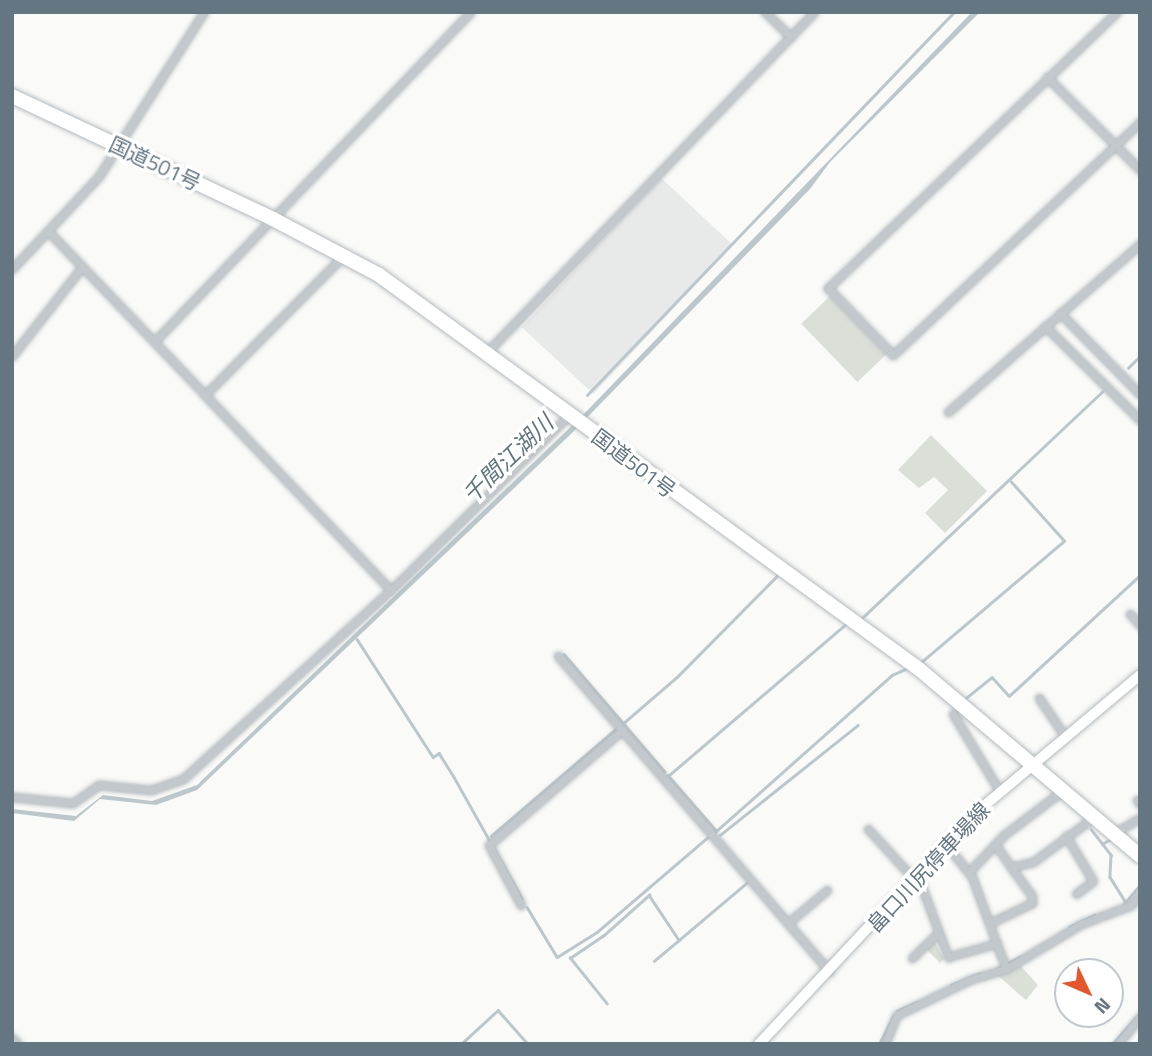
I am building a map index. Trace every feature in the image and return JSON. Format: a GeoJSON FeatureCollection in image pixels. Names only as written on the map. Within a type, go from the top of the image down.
{"type":"FeatureCollection","features":[{"type":"Feature","properties":{"kind":"highway","name":"国道501号"},"geometry":{"type":"LineString","coordinates":[[12,96],[273,219],[344,254],[379,275],[928,675],[1032,768],[1140,856]]}},
{"type":"Feature","properties":{"kind":"main road","name":"畠口川尻停車場線"},"geometry":{"type":"LineString","coordinates":[[760,1044],[830,972],[945,843],[1000,792],[1032,768],[1140,675]]}},
{"type":"Feature","properties":{"kind":"street"},"geometry":{"type":"LineString","coordinates":[[12,269],[120,147],[204,12]]}},
{"type":"Feature","properties":{"kind":"street"},"geometry":{"type":"LineString","coordinates":[[155,341],[471,12]]}},
{"type":"Feature","properties":{"kind":"street"},"geometry":{"type":"LineString","coordinates":[[765,12],[790,37]]}},
{"type":"Feature","properties":{"kind":"street"},"geometry":{"type":"LineString","coordinates":[[486,354],[814,12]]}},
{"type":"Feature","properties":{"kind":"street"},"geometry":{"type":"LineString","coordinates":[[1116,12],[828,288],[892,355],[1140,122]]}},
{"type":"Feature","properties":{"kind":"street"},"geometry":{"type":"LineString","coordinates":[[1047,77],[1140,170]]}},
{"type":"Feature","properties":{"kind":"street"},"geometry":{"type":"LineString","coordinates":[[48,231],[391,590]]}},
{"type":"Feature","properties":{"kind":"street"},"geometry":{"type":"LineString","coordinates":[[948,412],[1140,244]]}},
{"type":"Feature","properties":{"kind":"street"},"geometry":{"type":"LineString","coordinates":[[205,396],[344,254]]}},
{"type":"Feature","properties":{"kind":"street"},"geometry":{"type":"LineString","coordinates":[[12,356],[82,267]]}},
{"type":"Feature","properties":{"kind":"street"},"geometry":{"type":"LineString","coordinates":[[1060,313],[1140,394]]}},
{"type":"Feature","properties":{"kind":"street"},"geometry":{"type":"LineString","coordinates":[[1045,327],[1140,421]]}},
{"type":"Feature","properties":{"kind":"street"},"geometry":{"type":"LineString","coordinates":[[12,797],[73,803],[99,785],[151,790],[183,779],[576,420]]}},
{"type":"Feature","properties":{"kind":"street"},"geometry":{"type":"LineString","coordinates":[[1130,614],[1140,625]]}},
{"type":"Feature","properties":{"kind":"street"},"geometry":{"type":"LineString","coordinates":[[558,656],[830,972]]}},
{"type":"Feature","properties":{"kind":"street"},"geometry":{"type":"LineString","coordinates":[[1039,698],[1066,738]]}},
{"type":"Feature","properties":{"kind":"street"},"geometry":{"type":"LineString","coordinates":[[953,714],[1000,792]]}},
{"type":"Feature","properties":{"kind":"street"},"geometry":{"type":"LineString","coordinates":[[522,905],[489,845],[622,730]]}},
{"type":"Feature","properties":{"kind":"street"},"geometry":{"type":"LineString","coordinates":[[969,872],[995,844],[1062,791]]}},
{"type":"Feature","properties":{"kind":"street"},"geometry":{"type":"LineString","coordinates":[[1011,867],[1033,862],[1094,817]]}},
{"type":"Feature","properties":{"kind":"street"},"geometry":{"type":"LineString","coordinates":[[1114,834],[1140,818]]}},
{"type":"Feature","properties":{"kind":"street"},"geometry":{"type":"LineString","coordinates":[[868,829],[915,876],[948,957],[954,958],[997,943]]}},
{"type":"Feature","properties":{"kind":"street"},"geometry":{"type":"LineString","coordinates":[[1066,836],[1093,881],[1076,894]]}},
{"type":"Feature","properties":{"kind":"street"},"geometry":{"type":"LineString","coordinates":[[945,843],[969,872],[1005,966]]}},
{"type":"Feature","properties":{"kind":"street"},"geometry":{"type":"LineString","coordinates":[[990,923],[1032,903],[1032,896],[995,844]]}},
{"type":"Feature","properties":{"kind":"street"},"geometry":{"type":"LineString","coordinates":[[788,923],[827,890]]}},
{"type":"Feature","properties":{"kind":"street"},"geometry":{"type":"LineString","coordinates":[[885,1044],[897,1015],[969,980],[1005,966],[1081,924],[1131,905],[1140,894]]}},
{"type":"Feature","properties":{"kind":"street"},"geometry":{"type":"LineString","coordinates":[[912,958],[939,932]]}},
{"type":"Feature","properties":{"kind":"street"},"geometry":{"type":"LineString","coordinates":[[1118,1044],[1140,1017]]}},
{"type":"Feature","properties":{"kind":"street"},"geometry":{"type":"LineString","coordinates":[[12,1038],[18,1044]]}},
{"type":"Feature","properties":{"kind":"shaded area"},"geometry":{"type":"Polygon","coordinates":[[[972,12],[980,12],[830,162],[810,189],[571,434],[197,790],[156,805],[100,799],[74,821],[12,813],[12,809],[76,816],[103,795],[152,801],[197,785],[582,416],[972,12]]]}},
{"type":"Feature","properties":{"kind":"shaded area"},"geometry":{"type":"Polygon","coordinates":[[[661,178],[733,245],[594,394],[522,327],[661,178]]]}},
{"type":"Feature","properties":{"kind":"shaded area"},"geometry":{"type":"Polygon","coordinates":[[[830,296],[886,354],[857,382],[801,324],[830,296]]]}},
{"type":"Feature","properties":{"kind":"shaded area"},"geometry":{"type":"Polygon","coordinates":[[[931,435],[987,491],[945,533],[925,513],[948,490],[934,477],[919,488],[898,470],[931,435]]]}},
{"type":"Feature","properties":{"kind":"shaded area"},"geometry":{"type":"Polygon","coordinates":[[[934,941],[944,959],[940,963],[926,949],[934,941]]]}},
{"type":"Feature","properties":{"kind":"shaded area"},"geometry":{"type":"Polygon","coordinates":[[[1019,964],[1038,985],[1026,1000],[997,975],[1019,964]]]}},
{"type":"Feature","properties":{"kind":"waterway"},"geometry":{"type":"LineString","coordinates":[[587,395],[954,12]]}},
{"type":"Feature","properties":{"kind":"waterway"},"geometry":{"type":"LineString","coordinates":[[1128,368],[1140,356]]}},
{"type":"Feature","properties":{"kind":"waterway"},"geometry":{"type":"LineString","coordinates":[[862,618],[1102,392]]}},
{"type":"Feature","properties":{"kind":"waterway"},"geometry":{"type":"LineString","coordinates":[[919,664],[1064,541],[1011,482]]}},
{"type":"Feature","properties":{"kind":"waterway"},"geometry":{"type":"LineString","coordinates":[[966,698],[992,677],[1009,696],[1140,575]]}},
{"type":"Feature","properties":{"kind":"waterway"},"geometry":{"type":"LineString","coordinates":[[620,726],[677,677],[777,576]]}},
{"type":"Feature","properties":{"kind":"waterway"},"geometry":{"type":"LineString","coordinates":[[715,830],[668,776],[846,624]]}},
{"type":"Feature","properties":{"kind":"waterway"},"geometry":{"type":"LineString","coordinates":[[357,639],[433,757],[439,753],[522,898]]}},
{"type":"Feature","properties":{"kind":"waterway"},"geometry":{"type":"LineString","coordinates":[[564,654],[665,772]]}},
{"type":"Feature","properties":{"kind":"waterway"},"geometry":{"type":"LineString","coordinates":[[714,833],[892,675],[908,668]]}},
{"type":"Feature","properties":{"kind":"waterway"},"geometry":{"type":"LineString","coordinates":[[720,835],[858,725]]}},
{"type":"Feature","properties":{"kind":"waterway"},"geometry":{"type":"LineString","coordinates":[[491,836],[616,729]]}},
{"type":"Feature","properties":{"kind":"waterway"},"geometry":{"type":"LineString","coordinates":[[1091,829],[1111,855],[1110,877],[1126,903]]}},
{"type":"Feature","properties":{"kind":"waterway"},"geometry":{"type":"LineString","coordinates":[[527,907],[557,957],[597,932],[709,836]]}},
{"type":"Feature","properties":{"kind":"waterway"},"geometry":{"type":"LineString","coordinates":[[1102,844],[1109,840]]}},
{"type":"Feature","properties":{"kind":"waterway"},"geometry":{"type":"LineString","coordinates":[[607,1004],[570,958],[603,936],[649,895],[679,940],[750,880]]}},
{"type":"Feature","properties":{"kind":"waterway"},"geometry":{"type":"LineString","coordinates":[[1123,905],[1140,885]]}},
{"type":"Feature","properties":{"kind":"waterway"},"geometry":{"type":"LineString","coordinates":[[1069,927],[1094,915]]}},
{"type":"Feature","properties":{"kind":"waterway"},"geometry":{"type":"LineString","coordinates":[[654,961],[679,940]]}},
{"type":"Feature","properties":{"kind":"waterway"},"geometry":{"type":"LineString","coordinates":[[996,969],[1021,956]]}},
{"type":"Feature","properties":{"kind":"waterway"},"geometry":{"type":"LineString","coordinates":[[951,985],[980,973]]}},
{"type":"Feature","properties":{"kind":"waterway"},"geometry":{"type":"LineString","coordinates":[[897,1011],[916,1002]]}},
{"type":"Feature","properties":{"kind":"waterway"},"geometry":{"type":"LineString","coordinates":[[461,1044],[498,1010],[528,1044]]}},
{"type":"Feature","properties":{"kind":"waterway"},"geometry":{"type":"LineString","coordinates":[[1112,1044],[1140,1013]]}},
{"type":"Feature","properties":{"kind":"waterway"},"geometry":{"type":"LineString","coordinates":[[879,1044],[893,1016]]}},
{"type":"Feature","properties":{"kind":"water label","name":"千間江湖川"},"geometry":{"type":"Point","coordinates":[508,459]}}]}
